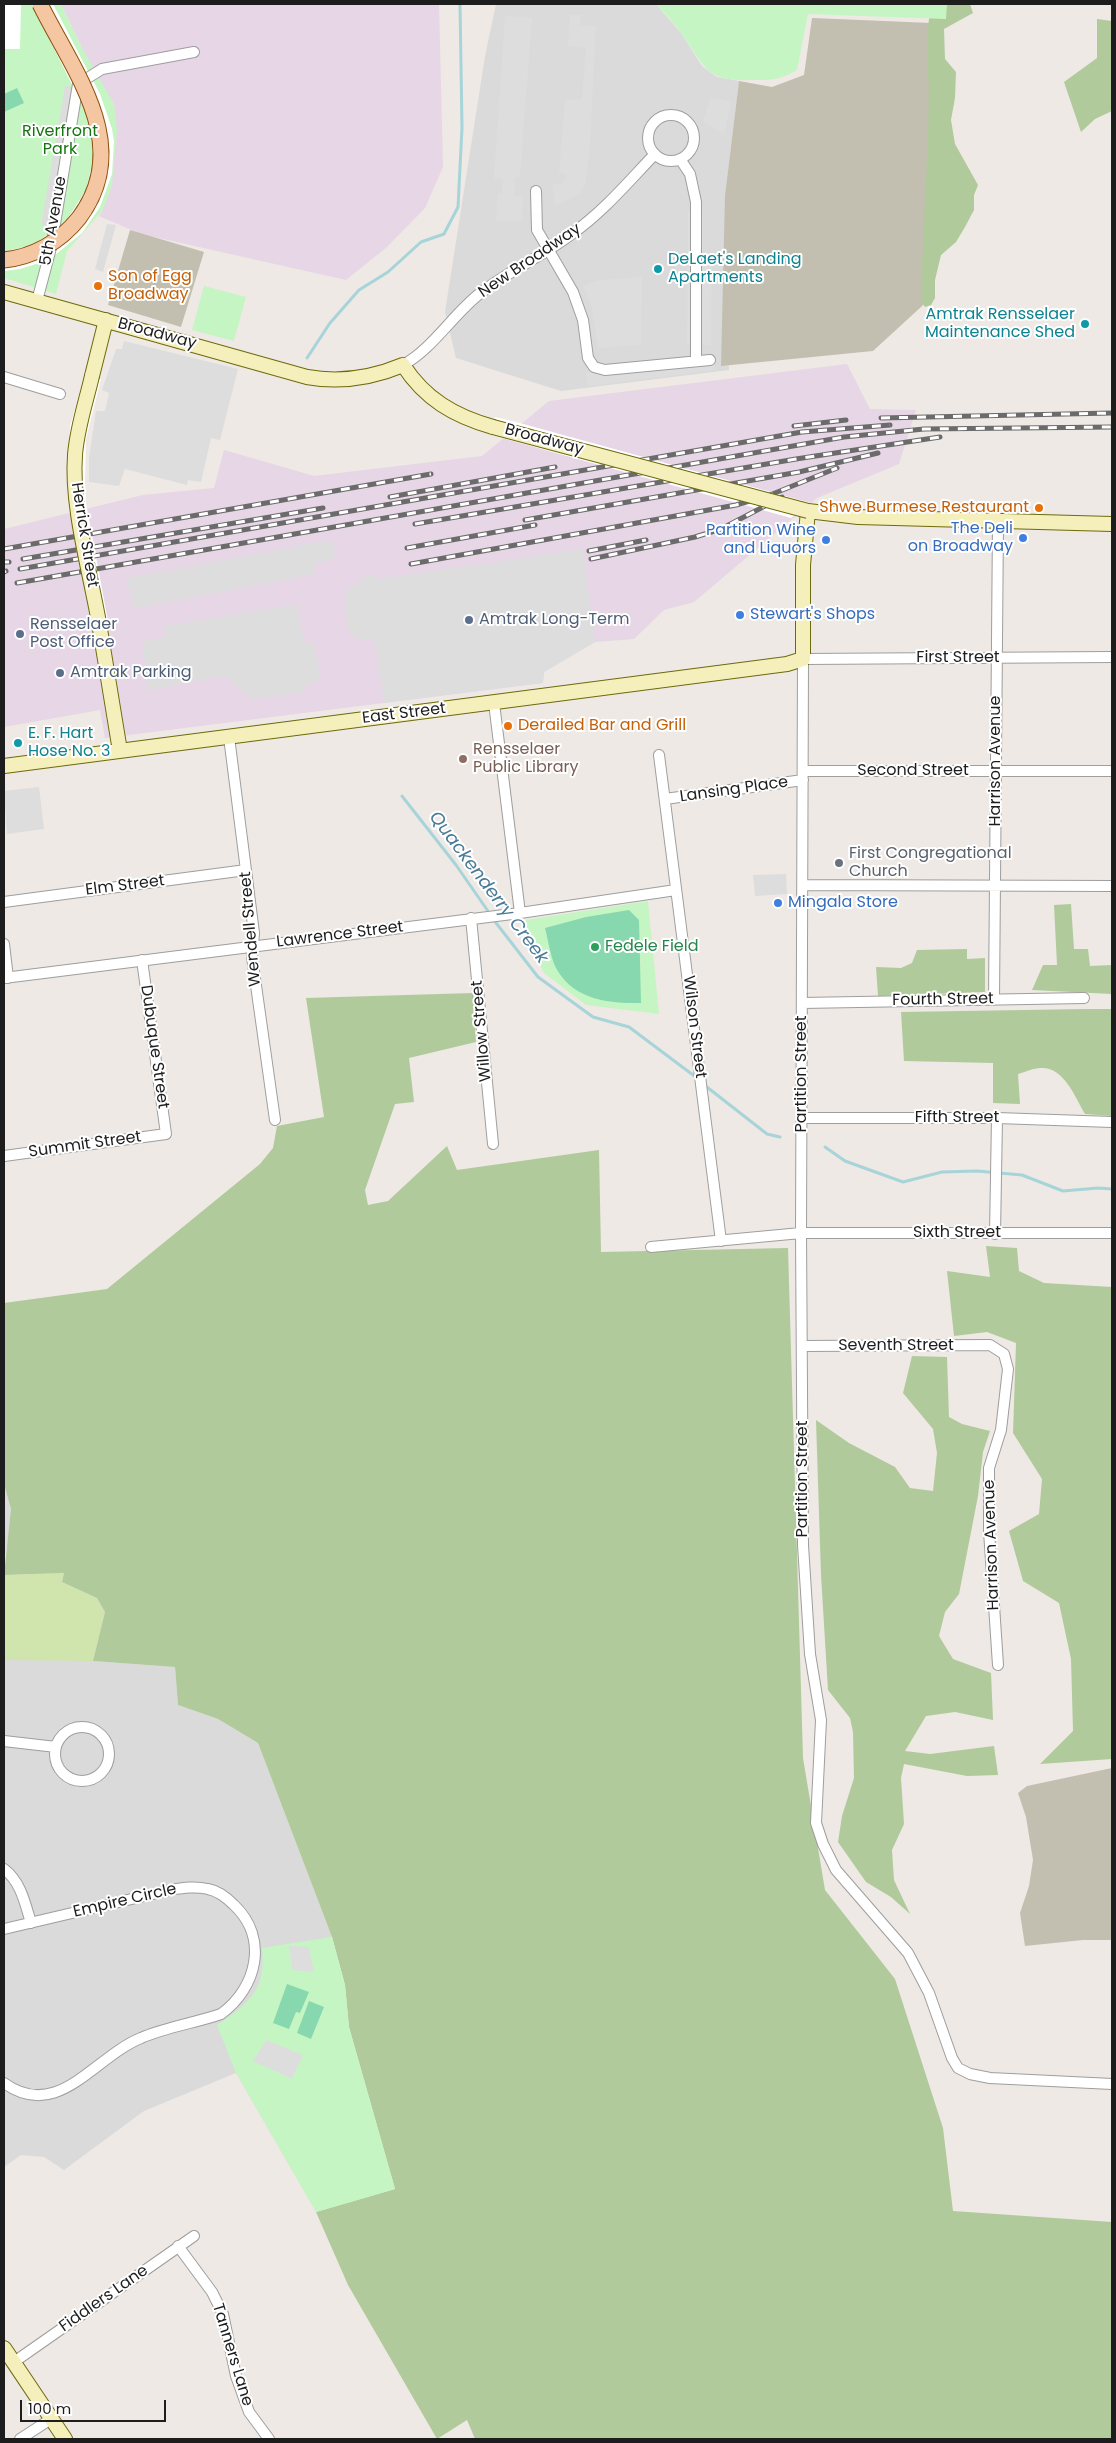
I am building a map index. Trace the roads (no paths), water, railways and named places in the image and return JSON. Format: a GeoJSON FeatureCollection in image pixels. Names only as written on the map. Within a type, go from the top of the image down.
{"type":"FeatureCollection","features":[{"type":"Feature","properties":{"kind":"main road"},"geometry":{"type":"LineString","coordinates":[[4,260],[34,252],[49,245],[70,228],[90,200],[101,167],[101,140],[96,115],[40,4]]}},
{"type":"Feature","properties":{"kind":"street","name":"5th Avenue"},"geometry":{"type":"LineString","coordinates":[[37,301],[51,248],[78,84],[102,69],[194,52]]}},
{"type":"Feature","properties":{"kind":"street"},"geometry":{"type":"LineString","coordinates":[[674,115],[688,123],[692,131],[690,150],[680,159],[667,160],[655,154],[649,142],[651,127],[658,119],[674,115]]}},
{"type":"Feature","properties":{"kind":"street","name":"New Broadway"},"geometry":{"type":"LineString","coordinates":[[403,365],[419,352],[459,311],[484,290],[548,250],[602,210],[655,154]]}},
{"type":"Feature","properties":{"kind":"street"},"geometry":{"type":"LineString","coordinates":[[680,159],[690,174],[696,202],[696,361]]}},
{"type":"Feature","properties":{"kind":"street"},"geometry":{"type":"LineString","coordinates":[[536,191],[535,223],[539,234],[566,278],[576,299],[583,320],[588,358],[594,367],[605,370],[710,360]]}},
{"type":"Feature","properties":{"kind":"street","name":"Broadway"},"geometry":{"type":"LineString","coordinates":[[4,292],[294,374],[319,379],[358,378],[403,365],[419,386],[448,410],[493,427],[808,512],[858,517],[1112,524]]}},
{"type":"Feature","properties":{"kind":"street","name":"Herrick Street"},"geometry":{"type":"LineString","coordinates":[[106,320],[78,432],[75,477],[120,751]]}},
{"type":"Feature","properties":{"kind":"street"},"geometry":{"type":"LineString","coordinates":[[4,377],[60,394]]}},
{"type":"Feature","properties":{"kind":"street","name":"Partition Street"},"geometry":{"type":"LineString","coordinates":[[808,512],[803,572],[801,1233],[803,1545],[809,1636],[821,1720],[816,1823],[823,1844],[845,1883],[908,1953],[929,1992],[952,2058],[958,2068],[970,2074],[990,2078],[1112,2084]]}},
{"type":"Feature","properties":{"kind":"street","name":"Harrison Avenue"},"geometry":{"type":"LineString","coordinates":[[994,1000],[998,521]]}},
{"type":"Feature","properties":{"kind":"street","name":"First Street"},"geometry":{"type":"LineString","coordinates":[[803,659],[1112,657]]}},
{"type":"Feature","properties":{"kind":"street","name":"East Street"},"geometry":{"type":"LineString","coordinates":[[4,766],[778,665],[803,659]]}},
{"type":"Feature","properties":{"kind":"street"},"geometry":{"type":"LineString","coordinates":[[494,703],[520,913]]}},
{"type":"Feature","properties":{"kind":"street","name":"Wendell Street"},"geometry":{"type":"LineString","coordinates":[[229,737],[254,933],[252,957],[275,1120]]}},
{"type":"Feature","properties":{"kind":"street","name":"Wilson Street"},"geometry":{"type":"LineString","coordinates":[[659,755],[721,1240]]}},
{"type":"Feature","properties":{"kind":"street","name":"Second Street"},"geometry":{"type":"LineString","coordinates":[[803,776],[996,771],[1112,771]]}},
{"type":"Feature","properties":{"kind":"street","name":"Lansing Place"},"geometry":{"type":"LineString","coordinates":[[665,799],[803,776]]}},
{"type":"Feature","properties":{"kind":"street","name":"Elm Street"},"geometry":{"type":"LineString","coordinates":[[4,902],[246,870]]}},
{"type":"Feature","properties":{"kind":"street"},"geometry":{"type":"LineString","coordinates":[[802,885],[1112,886]]}},
{"type":"Feature","properties":{"kind":"street","name":"Lawrence Street"},"geometry":{"type":"LineString","coordinates":[[6,978],[520,913],[676,890]]}},
{"type":"Feature","properties":{"kind":"street","name":"Willow Street"},"geometry":{"type":"LineString","coordinates":[[476,918],[493,1144]]}},
{"type":"Feature","properties":{"kind":"street"},"geometry":{"type":"LineString","coordinates":[[4,944],[6,978]]}},
{"type":"Feature","properties":{"kind":"street","name":"Dubuque Street"},"geometry":{"type":"LineString","coordinates":[[142,960],[166,1134]]}},
{"type":"Feature","properties":{"kind":"street","name":"Fourth Street"},"geometry":{"type":"LineString","coordinates":[[802,1003],[1084,998]]}},
{"type":"Feature","properties":{"kind":"street","name":"Fifth Street"},"geometry":{"type":"LineString","coordinates":[[802,1118],[997,1118],[1112,1122]]}},
{"type":"Feature","properties":{"kind":"street"},"geometry":{"type":"LineString","coordinates":[[995,1234],[997,1118]]}},
{"type":"Feature","properties":{"kind":"street","name":"Summit Street"},"geometry":{"type":"LineString","coordinates":[[4,1156],[166,1134]]}},
{"type":"Feature","properties":{"kind":"street","name":"Sixth Street"},"geometry":{"type":"LineString","coordinates":[[650,1247],[801,1233],[1112,1233]]}},
{"type":"Feature","properties":{"kind":"street","name":"Harrison Avenue"},"geometry":{"type":"LineString","coordinates":[[990,1345],[1004,1354],[1007,1359],[1008,1368],[1001,1430],[989,1468],[989,1531],[998,1665]]}},
{"type":"Feature","properties":{"kind":"street","name":"Seventh Street"},"geometry":{"type":"LineString","coordinates":[[802,1346],[990,1345]]}},
{"type":"Feature","properties":{"kind":"street"},"geometry":{"type":"LineString","coordinates":[[74,1728],[92,1729],[106,1741],[108,1759],[100,1774],[93,1778],[76,1780],[62,1771],[57,1764],[56,1747],[66,1732],[74,1728]]}},
{"type":"Feature","properties":{"kind":"street"},"geometry":{"type":"LineString","coordinates":[[4,1741],[56,1747]]}},
{"type":"Feature","properties":{"kind":"street"},"geometry":{"type":"LineString","coordinates":[[4,1868],[14,1877],[22,1894],[31,1923]]}},
{"type":"Feature","properties":{"kind":"street","name":"Empire Circle"},"geometry":{"type":"LineString","coordinates":[[4,1930],[170,1890],[191,1887],[210,1889],[225,1896],[236,1906],[252,1929],[256,1951],[253,1971],[241,1995],[221,2014],[141,2038],[70,2086],[52,2094],[37,2096],[22,2094],[4,2083]]}},
{"type":"Feature","properties":{"kind":"street","name":"Fiddlers Lane"},"geometry":{"type":"LineString","coordinates":[[14,2362],[194,2236]]}},
{"type":"Feature","properties":{"kind":"street","name":"Tanners Lane"},"geometry":{"type":"LineString","coordinates":[[178,2246],[212,2292],[223,2314],[236,2376],[250,2412],[269,2439]]}},
{"type":"Feature","properties":{"kind":"street"},"geometry":{"type":"LineString","coordinates":[[4,2348],[65,2439]]}},
{"type":"Feature","properties":{"kind":"street"},"geometry":{"type":"LineString","coordinates":[[20,2439],[51,2418]]}},
{"type":"Feature","properties":{"kind":"waterway","name":"Quackenderry Creek"},"geometry":{"type":"LineString","coordinates":[[307,358],[330,323],[359,290],[388,272],[421,242],[444,234],[458,207],[462,128],[460,4]]}},
{"type":"Feature","properties":{"kind":"waterway","name":"Quackenderry Creek"},"geometry":{"type":"LineString","coordinates":[[402,796],[456,865],[490,914]]}},
{"type":"Feature","properties":{"kind":"waterway","name":"Quackenderry Creek"},"geometry":{"type":"LineString","coordinates":[[493,919],[538,977],[593,1017],[629,1027],[697,1078]]}},
{"type":"Feature","properties":{"kind":"waterway","name":"Quackenderry Creek"},"geometry":{"type":"LineString","coordinates":[[703,1084],[767,1134],[780,1137]]}},
{"type":"Feature","properties":{"kind":"waterway","name":"Quackenderry Creek"},"geometry":{"type":"LineString","coordinates":[[825,1147],[845,1161],[903,1182],[942,1172],[977,1171],[1022,1175],[1063,1191],[1098,1188],[1112,1189]]}},
{"type":"Feature","properties":{"kind":"railway"},"geometry":{"type":"LineString","coordinates":[[881,418],[1112,413]]}},
{"type":"Feature","properties":{"kind":"railway"},"geometry":{"type":"LineString","coordinates":[[794,426],[846,420]]}},
{"type":"Feature","properties":{"kind":"railway"},"geometry":{"type":"LineString","coordinates":[[20,569],[802,432],[890,425]]}},
{"type":"Feature","properties":{"kind":"railway"},"geometry":{"type":"LineString","coordinates":[[17,583],[844,437],[924,429],[1112,427]]}},
{"type":"Feature","properties":{"kind":"railway"},"geometry":{"type":"LineString","coordinates":[[415,524],[796,459],[940,437]]}},
{"type":"Feature","properties":{"kind":"railway"},"geometry":{"type":"LineString","coordinates":[[525,520],[799,472],[878,453]]}},
{"type":"Feature","properties":{"kind":"railway"},"geometry":{"type":"LineString","coordinates":[[390,497],[555,467]]}},
{"type":"Feature","properties":{"kind":"railway"},"geometry":{"type":"LineString","coordinates":[[411,564],[736,505],[770,495],[837,468]]}},
{"type":"Feature","properties":{"kind":"railway"},"geometry":{"type":"LineString","coordinates":[[4,549],[431,474]]}},
{"type":"Feature","properties":{"kind":"railway"},"geometry":{"type":"LineString","coordinates":[[591,559],[695,537],[721,529],[782,497]]}},
{"type":"Feature","properties":{"kind":"railway"},"geometry":{"type":"LineString","coordinates":[[23,559],[323,508]]}},
{"type":"Feature","properties":{"kind":"railway"},"geometry":{"type":"LineString","coordinates":[[407,548],[535,525]]}},
{"type":"Feature","properties":{"kind":"railway"},"geometry":{"type":"LineString","coordinates":[[589,551],[646,540]]}},
{"type":"Feature","properties":{"kind":"railway"},"geometry":{"type":"LineString","coordinates":[[4,562],[9,562]]}},
{"type":"Feature","properties":{"kind":"place","name":"DeLaet's Landing Apartments"},"geometry":{"type":"Point","coordinates":[658,269]}},
{"type":"Feature","properties":{"kind":"place","name":"Son of Egg Broadway"},"geometry":{"type":"Point","coordinates":[98,286]}},
{"type":"Feature","properties":{"kind":"place","name":"Amtrak Rensselaer Maintenance Shed"},"geometry":{"type":"Point","coordinates":[1085,324]}},
{"type":"Feature","properties":{"kind":"place","name":"Shwe Burmese Restaurant"},"geometry":{"type":"Point","coordinates":[1039,508]}},
{"type":"Feature","properties":{"kind":"place","name":"The Deli on Broadway"},"geometry":{"type":"Point","coordinates":[1023,538]}},
{"type":"Feature","properties":{"kind":"place","name":"Partition Wine and Liquors"},"geometry":{"type":"Point","coordinates":[826,540]}},
{"type":"Feature","properties":{"kind":"place","name":"Stewart's Shops"},"geometry":{"type":"Point","coordinates":[740,615]}},
{"type":"Feature","properties":{"kind":"place","name":"Amtrak Long-Term"},"geometry":{"type":"Point","coordinates":[469,620]}},
{"type":"Feature","properties":{"kind":"place","name":"Rensselaer Post Office"},"geometry":{"type":"Point","coordinates":[20,634]}},
{"type":"Feature","properties":{"kind":"place","name":"Amtrak Parking"},"geometry":{"type":"Point","coordinates":[60,673]}},
{"type":"Feature","properties":{"kind":"place","name":"Derailed Bar and Grill"},"geometry":{"type":"Point","coordinates":[508,726]}},
{"type":"Feature","properties":{"kind":"place","name":"E. F. Hart Hose No. 3"},"geometry":{"type":"Point","coordinates":[18,743]}},
{"type":"Feature","properties":{"kind":"place","name":"Rensselaer Public Library"},"geometry":{"type":"Point","coordinates":[463,759]}},
{"type":"Feature","properties":{"kind":"place","name":"First Congregational Church"},"geometry":{"type":"Point","coordinates":[839,863]}},
{"type":"Feature","properties":{"kind":"place","name":"Mingala Store"},"geometry":{"type":"Point","coordinates":[778,903]}},
{"type":"Feature","properties":{"kind":"place","name":"Fedele Field"},"geometry":{"type":"Point","coordinates":[595,947]}},
{"type":"Feature","properties":{"kind":"park label","name":"Riverfront Park"},"geometry":{"type":"Point","coordinates":[60,141]}}]}
